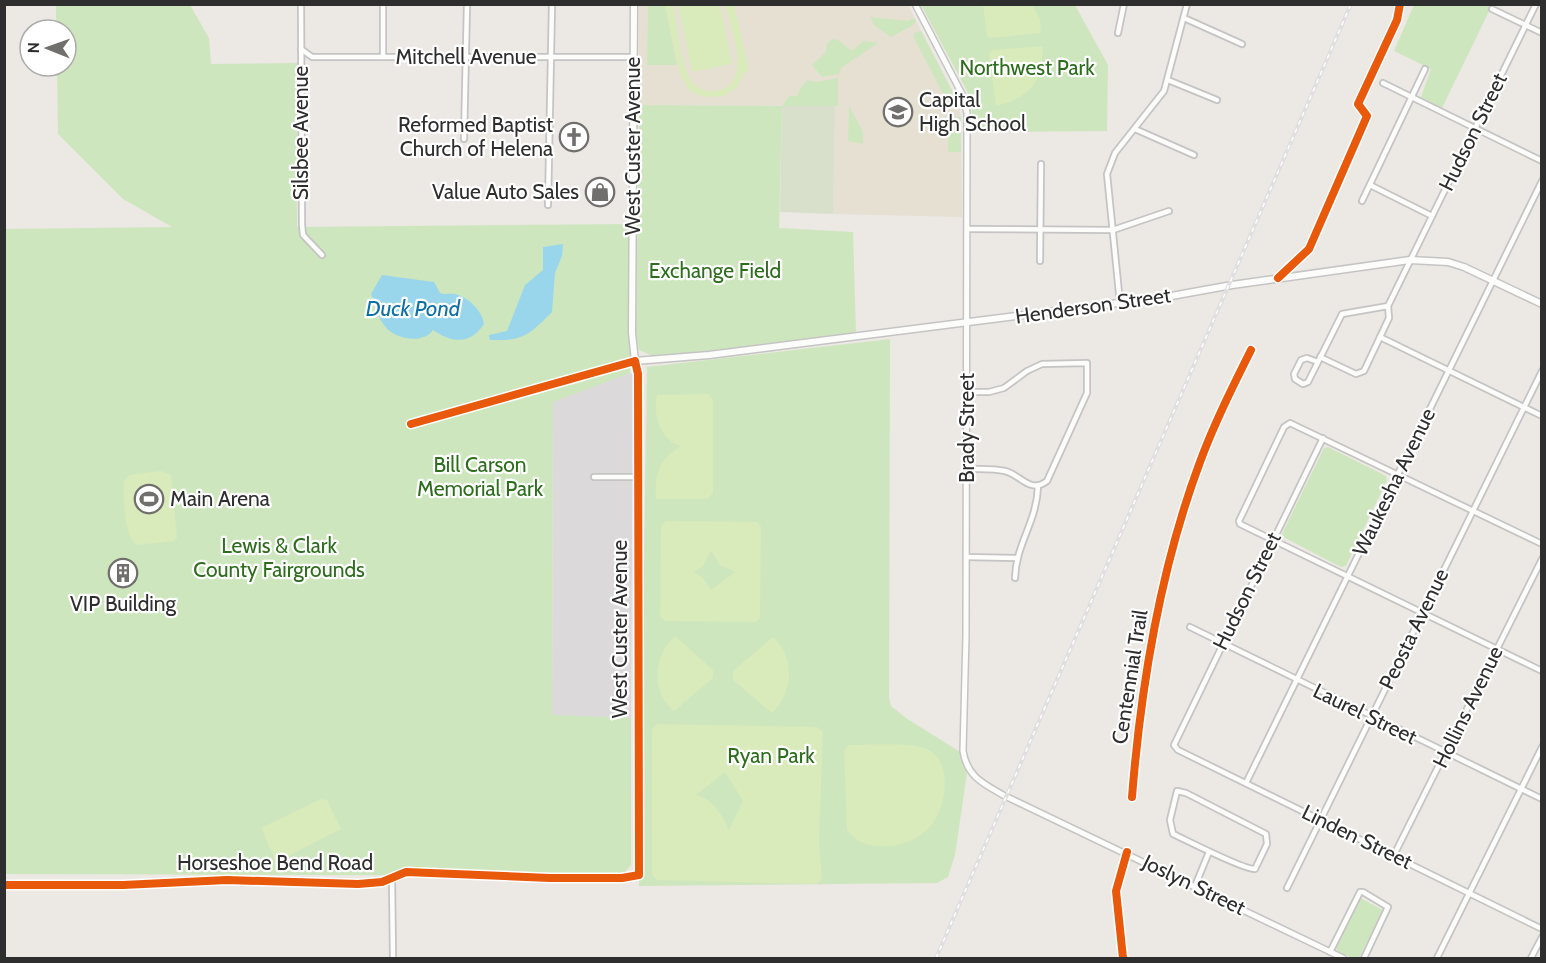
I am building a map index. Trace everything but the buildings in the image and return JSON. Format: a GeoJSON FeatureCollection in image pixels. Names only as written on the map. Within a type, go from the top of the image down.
{"type":"FeatureCollection","features":[{"type":"Feature","properties":{"kind":"main road","name":"West Custer Avenue"},"geometry":{"type":"LineString","coordinates":[[634,4],[632,333],[635,361]]}},
{"type":"Feature","properties":{"kind":"main road","name":"Henderson Street"},"geometry":{"type":"LineString","coordinates":[[635,361],[709,355],[967,323],[1410,260],[1448,262],[1542,304]]}},
{"type":"Feature","properties":{"kind":"street","name":"Silsbee Avenue"},"geometry":{"type":"LineString","coordinates":[[301,4],[302,225],[303,235],[322,255]]}},
{"type":"Feature","properties":{"kind":"street"},"geometry":{"type":"LineString","coordinates":[[383,4],[383,57]]}},
{"type":"Feature","properties":{"kind":"street"},"geometry":{"type":"LineString","coordinates":[[464,139],[466,4]]}},
{"type":"Feature","properties":{"kind":"street"},"geometry":{"type":"LineString","coordinates":[[548,204],[552,4]]}},
{"type":"Feature","properties":{"kind":"street","name":"Brady Street"},"geometry":{"type":"LineString","coordinates":[[915,4],[966,104],[967,469],[963,751]]}},
{"type":"Feature","properties":{"kind":"street"},"geometry":{"type":"LineString","coordinates":[[1118,33],[1124,4]]}},
{"type":"Feature","properties":{"kind":"street"},"geometry":{"type":"LineString","coordinates":[[1120,303],[1107,174],[1115,153],[1159,100],[1168,80],[1187,4]]}},
{"type":"Feature","properties":{"kind":"street","name":"Hudson Street"},"geometry":{"type":"LineString","coordinates":[[1319,360],[1360,374],[1364,370],[1389,318],[1388,306],[1536,4]]}},
{"type":"Feature","properties":{"kind":"street"},"geometry":{"type":"LineString","coordinates":[[1492,9],[1542,33]]}},
{"type":"Feature","properties":{"kind":"street"},"geometry":{"type":"LineString","coordinates":[[1184,18],[1242,44]]}},
{"type":"Feature","properties":{"kind":"street","name":"Mitchell Avenue"},"geometry":{"type":"LineString","coordinates":[[301,49],[312,57],[634,57]]}},
{"type":"Feature","properties":{"kind":"street"},"geometry":{"type":"LineString","coordinates":[[1362,201],[1425,69]]}},
{"type":"Feature","properties":{"kind":"street"},"geometry":{"type":"LineString","coordinates":[[1168,80],[1217,100]]}},
{"type":"Feature","properties":{"kind":"street"},"geometry":{"type":"LineString","coordinates":[[1383,83],[1542,161]]}},
{"type":"Feature","properties":{"kind":"street"},"geometry":{"type":"LineString","coordinates":[[1135,129],[1194,155]]}},
{"type":"Feature","properties":{"kind":"street"},"geometry":{"type":"LineString","coordinates":[[1040,261],[1041,164]]}},
{"type":"Feature","properties":{"kind":"street","name":"Waukesha Avenue"},"geometry":{"type":"LineString","coordinates":[[1246,783],[1542,181]]}},
{"type":"Feature","properties":{"kind":"street"},"geometry":{"type":"LineString","coordinates":[[1370,185],[1432,216]]}},
{"type":"Feature","properties":{"kind":"street"},"geometry":{"type":"LineString","coordinates":[[968,229],[1113,230],[1169,211]]}},
{"type":"Feature","properties":{"kind":"street"},"geometry":{"type":"LineString","coordinates":[[1319,360],[1307,358],[1301,360],[1294,374],[1295,380],[1307,384],[1319,360],[1342,314],[1388,306]]}},
{"type":"Feature","properties":{"kind":"street"},"geometry":{"type":"LineString","coordinates":[[1380,338],[1542,416]]}},
{"type":"Feature","properties":{"kind":"street"},"geometry":{"type":"LineString","coordinates":[[411,424],[635,361]]}},
{"type":"Feature","properties":{"kind":"street","name":"West Custer Avenue"},"geometry":{"type":"LineString","coordinates":[[617,878],[639,876],[638,374],[635,361]]}},
{"type":"Feature","properties":{"kind":"street"},"geometry":{"type":"LineString","coordinates":[[967,392],[989,392],[1004,388],[1042,364],[1087,363],[1085,397],[1050,477],[1038,486],[1031,486],[1002,470],[967,469]]}},
{"type":"Feature","properties":{"kind":"street","name":"Peosta Avenue"},"geometry":{"type":"LineString","coordinates":[[1287,888],[1542,371]]}},
{"type":"Feature","properties":{"kind":"street"},"geometry":{"type":"LineString","coordinates":[[1542,544],[1293,423],[1288,423],[1240,518],[1240,524],[1542,671]]}},
{"type":"Feature","properties":{"kind":"street","name":"Hudson Street"},"geometry":{"type":"LineString","coordinates":[[1174,746],[1323,438]]}},
{"type":"Feature","properties":{"kind":"street"},"geometry":{"type":"LineString","coordinates":[[594,477],[638,477]]}},
{"type":"Feature","properties":{"kind":"street"},"geometry":{"type":"LineString","coordinates":[[1015,578],[1016,558],[1036,511],[1038,486]]}},
{"type":"Feature","properties":{"kind":"street"},"geometry":{"type":"LineString","coordinates":[[966,557],[1016,558]]}},
{"type":"Feature","properties":{"kind":"street","name":"Hollins Avenue"},"geometry":{"type":"LineString","coordinates":[[1395,855],[1542,559]]}},
{"type":"Feature","properties":{"kind":"street","name":"Laurel Street"},"geometry":{"type":"LineString","coordinates":[[1190,627],[1542,799]]}},
{"type":"Feature","properties":{"kind":"street","name":"Linden Street"},"geometry":{"type":"LineString","coordinates":[[1174,746],[1178,750],[1542,929]]}},
{"type":"Feature","properties":{"kind":"street"},"geometry":{"type":"LineString","coordinates":[[1437,958],[1542,747]]}},
{"type":"Feature","properties":{"kind":"street","name":"Joslyn Street"},"geometry":{"type":"LineString","coordinates":[[963,751],[965,763],[975,779],[1343,958]]}},
{"type":"Feature","properties":{"kind":"street"},"geometry":{"type":"LineString","coordinates":[[1175,793],[1186,793],[1266,834],[1267,844],[1255,869],[1251,870],[1209,852],[1173,834],[1170,820],[1175,793]]}},
{"type":"Feature","properties":{"kind":"street"},"geometry":{"type":"LineString","coordinates":[[1195,886],[1209,852]]}},
{"type":"Feature","properties":{"kind":"street","name":"Horseshoe Bend Road"},"geometry":{"type":"LineString","coordinates":[[4,885],[123,885],[227,880],[358,884],[382,882],[406,873],[617,878]]}},
{"type":"Feature","properties":{"kind":"street"},"geometry":{"type":"LineString","coordinates":[[392,878],[393,958]]}},
{"type":"Feature","properties":{"kind":"street"},"geometry":{"type":"LineString","coordinates":[[1330,952],[1360,892],[1388,907],[1364,958]]}},
{"type":"Feature","properties":{"kind":"street"},"geometry":{"type":"LineString","coordinates":[[1531,958],[1542,937]]}},
{"type":"Feature","properties":{"kind":"shaded area","name":"Capital High School"},"geometry":{"type":"Polygon","coordinates":[[[639,5],[908,5],[958,102],[961,118],[962,217],[833,214],[835,106],[639,105],[639,5]]]}},
{"type":"Feature","properties":{"kind":"shaded area"},"geometry":{"type":"Polygon","coordinates":[[[630,373],[633,375],[631,718],[552,716],[553,401],[630,373]]]}},
{"type":"Feature","properties":{"kind":"green space","name":"Lewis & Clark County Fairgrounds"},"geometry":{"type":"Polygon","coordinates":[[[56,4],[190,5],[209,38],[211,64],[297,63],[297,227],[629,224],[630,373],[553,402],[552,715],[631,718],[631,865],[624,873],[613,876],[5,874],[4,229],[172,227],[123,199],[58,134],[57,78],[78,78],[78,18],[56,18],[56,4]]]}},
{"type":"Feature","properties":{"kind":"green space"},"geometry":{"type":"Polygon","coordinates":[[[648,5],[665,5],[677,65],[647,65],[648,5]]]}},
{"type":"Feature","properties":{"kind":"green space"},"geometry":{"type":"Polygon","coordinates":[[[665,5],[673,5],[682,56],[692,82],[707,91],[717,91],[728,86],[735,78],[737,54],[725,5],[734,5],[749,70],[743,74],[738,86],[725,96],[703,97],[690,91],[680,74],[665,5]]]}},
{"type":"Feature","properties":{"kind":"green space"},"geometry":{"type":"Polygon","coordinates":[[[678,5],[720,5],[732,64],[692,72],[678,5]]]}},
{"type":"Feature","properties":{"kind":"green space","name":"Northwest Park"},"geometry":{"type":"Polygon","coordinates":[[[921,5],[1075,5],[1108,65],[1107,131],[973,132],[971,101],[921,5]]]}},
{"type":"Feature","properties":{"kind":"green space"},"geometry":{"type":"Polygon","coordinates":[[[983,5],[1032,5],[1040,19],[1041,33],[990,38],[987,35],[983,5]]]}},
{"type":"Feature","properties":{"kind":"green space"},"geometry":{"type":"Polygon","coordinates":[[[1414,5],[1492,5],[1442,108],[1421,97],[1431,69],[1394,51],[1414,5]]]}},
{"type":"Feature","properties":{"kind":"green space"},"geometry":{"type":"Polygon","coordinates":[[[870,17],[908,21],[914,18],[916,21],[912,26],[891,37],[875,26],[870,17]]]}},
{"type":"Feature","properties":{"kind":"green space"},"geometry":{"type":"Polygon","coordinates":[[[921,31],[959,107],[950,107],[914,38],[914,33],[921,31]]]}},
{"type":"Feature","properties":{"kind":"green space"},"geometry":{"type":"Polygon","coordinates":[[[832,39],[838,40],[852,51],[863,41],[878,43],[841,68],[839,74],[822,77],[812,65],[826,52],[827,44],[832,39]]]}},
{"type":"Feature","properties":{"kind":"green space"},"geometry":{"type":"Polygon","coordinates":[[[1043,46],[1041,69],[1033,86],[1018,98],[996,106],[989,54],[993,50],[1043,46]]]}},
{"type":"Feature","properties":{"kind":"green space"},"geometry":{"type":"Polygon","coordinates":[[[838,78],[838,106],[782,106],[789,96],[797,96],[808,80],[816,82],[838,78]]]}},
{"type":"Feature","properties":{"kind":"green space","name":"Exchange Field"},"geometry":{"type":"Polygon","coordinates":[[[639,105],[782,106],[779,228],[853,232],[856,333],[655,357],[639,350],[636,334],[639,105]]]}},
{"type":"Feature","properties":{"kind":"green space"},"geometry":{"type":"Polygon","coordinates":[[[782,106],[835,106],[833,214],[780,212],[782,106]]]}},
{"type":"Feature","properties":{"kind":"green space"},"geometry":{"type":"Polygon","coordinates":[[[849,106],[863,132],[863,144],[848,141],[849,106]]]}},
{"type":"Feature","properties":{"kind":"green space"},"geometry":{"type":"Polygon","coordinates":[[[961,116],[961,152],[948,152],[948,120],[961,116]]]}},
{"type":"Feature","properties":{"kind":"green space","name":"Ryan Park"},"geometry":{"type":"Polygon","coordinates":[[[890,339],[889,698],[891,706],[906,718],[960,752],[967,773],[955,855],[948,877],[937,883],[639,886],[647,367],[890,339]]]}},
{"type":"Feature","properties":{"kind":"green space"},"geometry":{"type":"Polygon","coordinates":[[[708,394],[713,400],[713,493],[708,499],[656,499],[657,474],[667,456],[681,446],[663,433],[657,419],[657,395],[708,394]]]}},
{"type":"Feature","properties":{"kind":"green space"},"geometry":{"type":"Polygon","coordinates":[[[1328,447],[1386,476],[1387,480],[1346,566],[1341,567],[1281,536],[1324,448],[1328,447]]]}},
{"type":"Feature","properties":{"kind":"green space","name":"Main Arena"},"geometry":{"type":"Polygon","coordinates":[[[161,471],[171,475],[177,538],[173,541],[137,545],[129,534],[127,525],[124,481],[129,475],[161,471]]]}},
{"type":"Feature","properties":{"kind":"green space"},"geometry":{"type":"Polygon","coordinates":[[[666,521],[757,522],[761,527],[760,618],[756,622],[665,621],[660,617],[661,526],[666,521]],[[711,551],[703,566],[694,572],[703,578],[711,590],[735,572],[720,565],[711,551]]]}},
{"type":"Feature","properties":{"kind":"green space"},"geometry":{"type":"Polygon","coordinates":[[[675,636],[713,670],[713,678],[674,711],[661,694],[657,674],[662,653],[675,636]]]}},
{"type":"Feature","properties":{"kind":"green space"},"geometry":{"type":"Polygon","coordinates":[[[773,637],[786,655],[789,675],[784,695],[772,713],[733,680],[733,671],[773,637]]]}},
{"type":"Feature","properties":{"kind":"green space"},"geometry":{"type":"Polygon","coordinates":[[[657,724],[817,727],[823,732],[819,842],[822,879],[817,884],[657,880],[652,875],[652,730],[657,724]],[[725,772],[696,795],[712,804],[729,830],[743,801],[725,772]]]}},
{"type":"Feature","properties":{"kind":"green space"},"geometry":{"type":"Polygon","coordinates":[[[849,745],[907,745],[924,748],[934,754],[944,773],[944,797],[935,820],[924,833],[912,840],[893,846],[865,843],[850,834],[847,830],[844,751],[849,745]]]}},
{"type":"Feature","properties":{"kind":"green space"},"geometry":{"type":"Polygon","coordinates":[[[321,799],[327,800],[341,829],[276,862],[261,828],[321,799]]]}},
{"type":"Feature","properties":{"kind":"green space"},"geometry":{"type":"Polygon","coordinates":[[[1360,898],[1383,910],[1359,958],[1352,958],[1337,951],[1336,947],[1360,898]]]}},
{"type":"Feature","properties":{"kind":"water"},"geometry":{"type":"Polygon","coordinates":[[[563,244],[562,256],[555,273],[552,312],[525,335],[511,339],[490,340],[489,335],[507,331],[525,285],[543,270],[543,247],[563,244]]]}},
{"type":"Feature","properties":{"kind":"water","name":"Duck Pond"},"geometry":{"type":"Polygon","coordinates":[[[382,275],[434,282],[440,293],[455,294],[469,301],[477,309],[484,324],[479,331],[461,340],[448,338],[433,330],[422,338],[415,339],[394,334],[382,321],[371,294],[382,275]]]}},
{"type":"Feature","properties":{"kind":"railway"},"geometry":{"type":"LineString","coordinates":[[936,958],[1351,4]]}},
{"type":"Feature","properties":{"kind":"cycle path"},"geometry":{"type":"LineString","coordinates":[[1278,278],[1309,249],[1367,116],[1358,104],[1397,20],[1400,4]]}},
{"type":"Feature","properties":{"kind":"cycle path","name":"Centennial Trail"},"geometry":{"type":"LineString","coordinates":[[1132,797],[1147,670],[1163,585],[1186,502],[1205,448],[1251,350]]}},
{"type":"Feature","properties":{"kind":"cycle path"},"geometry":{"type":"LineString","coordinates":[[4,885],[123,885],[227,880],[358,884],[382,882],[406,872],[550,878],[622,878],[639,875],[638,374],[635,361],[411,424]]}},
{"type":"Feature","properties":{"kind":"cycle path"},"geometry":{"type":"LineString","coordinates":[[1123,958],[1116,891],[1127,852]]}},
{"type":"Feature","properties":{"kind":"place","name":"Capital High School"},"geometry":{"type":"Point","coordinates":[898,112]}},
{"type":"Feature","properties":{"kind":"place","name":"Reformed Baptist Church of Helena"},"geometry":{"type":"Point","coordinates":[574,137]}},
{"type":"Feature","properties":{"kind":"place","name":"Value Auto Sales"},"geometry":{"type":"Point","coordinates":[600,192]}},
{"type":"Feature","properties":{"kind":"place","name":"Main Arena"},"geometry":{"type":"Point","coordinates":[149,499]}},
{"type":"Feature","properties":{"kind":"place","name":"VIP Building"},"geometry":{"type":"Point","coordinates":[123,573]}},
{"type":"Feature","properties":{"kind":"park label","name":"Bill Carson Memorial Park"},"geometry":{"type":"Point","coordinates":[480,477]}}]}
